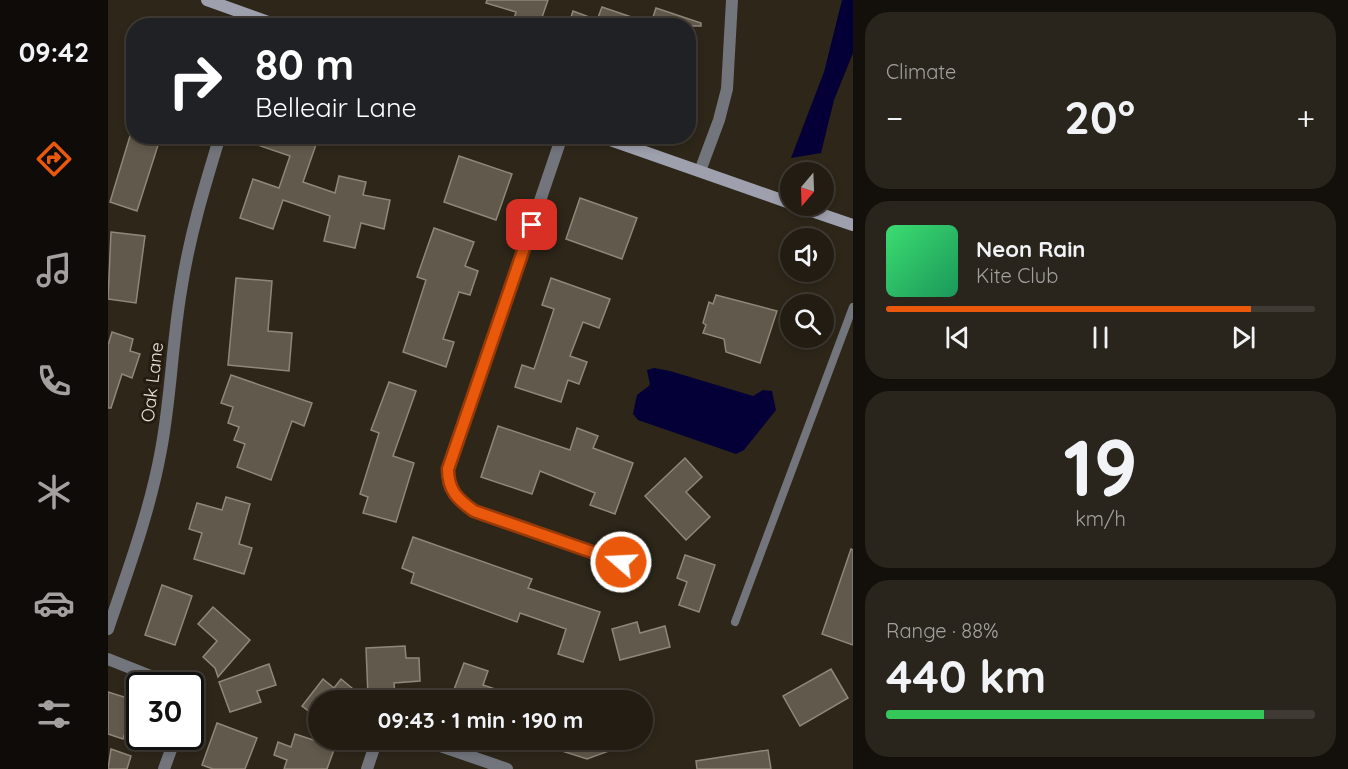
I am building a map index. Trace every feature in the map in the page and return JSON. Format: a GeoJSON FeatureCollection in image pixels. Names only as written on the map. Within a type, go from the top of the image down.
{"type":"FeatureCollection","features":[{"type":"Feature","properties":{"kind":"main road"},"geometry":{"type":"LineString","coordinates":[[207,0],[248,18]]}},
{"type":"Feature","properties":{"kind":"main road"},"geometry":{"type":"LineString","coordinates":[[622,144],[780,199]]}},
{"type":"Feature","properties":{"kind":"main road"},"geometry":{"type":"LineString","coordinates":[[826,216],[853,225]]}},
{"type":"Feature","properties":{"kind":"street"},"geometry":{"type":"LineString","coordinates":[[700,171],[719,120],[726,89],[732,0]]}},
{"type":"Feature","properties":{"kind":"street","name":"Oak Lane"},"geometry":{"type":"LineString","coordinates":[[108,629],[147,513],[170,399],[180,292],[194,220],[218,144]]}},
{"type":"Feature","properties":{"kind":"street"},"geometry":{"type":"LineString","coordinates":[[559,144],[448,469],[448,482],[460,502],[474,511],[621,562]]}},
{"type":"Feature","properties":{"kind":"street"},"geometry":{"type":"LineString","coordinates":[[108,659],[141,672]]}},
{"type":"Feature","properties":{"kind":"street"},"geometry":{"type":"LineString","coordinates":[[164,769],[171,750]]}},
{"type":"Feature","properties":{"kind":"street"},"geometry":{"type":"LineString","coordinates":[[367,769],[373,750]]}},
{"type":"Feature","properties":{"kind":"street"},"geometry":{"type":"LineString","coordinates":[[452,750],[507,769]]}},
{"type":"Feature","properties":{"kind":"lane"},"geometry":{"type":"LineString","coordinates":[[735,622],[853,307]]}},
{"type":"Feature","properties":{"kind":"shaded area"},"geometry":{"type":"Polygon","coordinates":[[[842,0],[853,0],[853,53],[834,100],[821,153],[791,158],[824,72],[842,0]]]}},
{"type":"Feature","properties":{"kind":"shaded area"},"geometry":{"type":"Polygon","coordinates":[[[654,368],[753,396],[763,390],[772,391],[776,410],[744,450],[736,454],[638,420],[633,414],[637,395],[650,385],[647,370],[654,368]]]}},
{"type":"Feature","properties":{"kind":"building"},"geometry":{"type":"Polygon","coordinates":[[[487,0],[548,0],[542,18],[514,18],[516,12],[486,3],[487,0]]]}},
{"type":"Feature","properties":{"kind":"building"},"geometry":{"type":"Polygon","coordinates":[[[602,7],[634,18],[598,18],[602,7]]]}},
{"type":"Feature","properties":{"kind":"building"},"geometry":{"type":"Polygon","coordinates":[[[656,8],[686,18],[653,18],[656,8]]]}},
{"type":"Feature","properties":{"kind":"building"},"geometry":{"type":"Polygon","coordinates":[[[573,11],[592,18],[571,18],[573,11]]]}},
{"type":"Feature","properties":{"kind":"building"},"geometry":{"type":"Polygon","coordinates":[[[128,144],[158,144],[137,211],[110,202],[128,144]]]}},
{"type":"Feature","properties":{"kind":"building"},"geometry":{"type":"Polygon","coordinates":[[[255,144],[316,144],[303,182],[335,193],[339,176],[366,182],[363,195],[390,200],[384,229],[361,223],[355,248],[324,241],[330,216],[283,200],[273,229],[240,218],[253,179],[279,188],[290,156],[255,144]]]}},
{"type":"Feature","properties":{"kind":"building"},"geometry":{"type":"Polygon","coordinates":[[[459,156],[512,174],[496,220],[444,202],[459,156]]]}},
{"type":"Feature","properties":{"kind":"building"},"geometry":{"type":"Polygon","coordinates":[[[580,198],[637,218],[622,259],[566,239],[580,198]]]}},
{"type":"Feature","properties":{"kind":"building"},"geometry":{"type":"Polygon","coordinates":[[[434,228],[474,242],[465,266],[478,271],[470,295],[459,292],[443,339],[454,342],[446,367],[403,352],[426,280],[417,277],[434,228]]]}},
{"type":"Feature","properties":{"kind":"building"},"geometry":{"type":"Polygon","coordinates":[[[111,232],[145,236],[136,303],[108,299],[111,232]]]}},
{"type":"Feature","properties":{"kind":"building"},"geometry":{"type":"Polygon","coordinates":[[[236,278],[272,281],[268,331],[292,333],[289,371],[228,365],[236,278]]]}},
{"type":"Feature","properties":{"kind":"building"},"geometry":{"type":"Polygon","coordinates":[[[551,278],[610,299],[599,328],[583,322],[570,356],[587,362],[579,384],[568,380],[561,402],[515,387],[522,365],[534,369],[554,309],[542,305],[551,278]]]}},
{"type":"Feature","properties":{"kind":"building"},"geometry":{"type":"Polygon","coordinates":[[[716,295],[777,311],[760,363],[726,352],[724,339],[703,333],[706,325],[703,323],[709,302],[713,304],[716,295]]]}},
{"type":"Feature","properties":{"kind":"building"},"geometry":{"type":"Polygon","coordinates":[[[112,332],[133,339],[130,351],[140,354],[132,378],[122,374],[111,408],[108,408],[108,345],[112,332]]]}},
{"type":"Feature","properties":{"kind":"building"},"geometry":{"type":"Polygon","coordinates":[[[231,375],[312,403],[304,426],[292,421],[271,480],[237,467],[245,444],[234,440],[239,427],[228,423],[233,407],[221,403],[231,375]]]}},
{"type":"Feature","properties":{"kind":"building"},"geometry":{"type":"Polygon","coordinates":[[[389,382],[416,391],[393,456],[414,463],[396,522],[363,513],[368,497],[360,494],[379,433],[371,430],[389,382]]]}},
{"type":"Feature","properties":{"kind":"building"},"geometry":{"type":"Polygon","coordinates":[[[498,426],[570,450],[577,428],[598,436],[593,448],[633,463],[615,514],[590,505],[595,493],[540,471],[532,494],[481,477],[498,426]]]}},
{"type":"Feature","properties":{"kind":"building"},"geometry":{"type":"Polygon","coordinates":[[[685,458],[702,477],[686,492],[710,517],[686,540],[645,496],[685,458]]]}},
{"type":"Feature","properties":{"kind":"building"},"geometry":{"type":"Polygon","coordinates":[[[226,497],[250,504],[239,544],[252,548],[244,574],[194,559],[202,533],[189,529],[197,503],[222,510],[226,497]]]}},
{"type":"Feature","properties":{"kind":"building"},"geometry":{"type":"Polygon","coordinates":[[[413,537],[532,579],[528,588],[600,612],[583,662],[558,654],[566,629],[520,613],[517,622],[411,583],[414,573],[402,568],[413,537]]]}},
{"type":"Feature","properties":{"kind":"building"},"geometry":{"type":"Polygon","coordinates":[[[851,549],[853,550],[853,645],[822,634],[851,549]]]}},
{"type":"Feature","properties":{"kind":"building"},"geometry":{"type":"Polygon","coordinates":[[[685,555],[715,565],[699,612],[679,605],[687,582],[677,578],[685,555]]]}},
{"type":"Feature","properties":{"kind":"building"},"geometry":{"type":"Polygon","coordinates":[[[162,585],[192,596],[175,645],[145,635],[162,585]]]}},
{"type":"Feature","properties":{"kind":"building"},"geometry":{"type":"Polygon","coordinates":[[[213,607],[250,640],[218,677],[215,668],[203,657],[217,641],[198,624],[213,607]]]}},
{"type":"Feature","properties":{"kind":"building"},"geometry":{"type":"Polygon","coordinates":[[[637,622],[640,633],[665,626],[670,647],[620,660],[612,629],[637,622]]]}},
{"type":"Feature","properties":{"kind":"building"},"geometry":{"type":"Polygon","coordinates":[[[405,646],[406,658],[419,658],[420,681],[394,683],[395,690],[368,690],[366,648],[405,646]]]}},
{"type":"Feature","properties":{"kind":"building"},"geometry":{"type":"Polygon","coordinates":[[[464,663],[488,671],[483,685],[498,690],[454,690],[464,663]]]}},
{"type":"Feature","properties":{"kind":"building"},"geometry":{"type":"Polygon","coordinates":[[[269,664],[276,685],[257,691],[261,702],[230,712],[219,682],[269,664]]]}},
{"type":"Feature","properties":{"kind":"building"},"geometry":{"type":"Polygon","coordinates":[[[831,669],[848,698],[800,726],[783,696],[831,669]]]}},
{"type":"Feature","properties":{"kind":"building"},"geometry":{"type":"Polygon","coordinates":[[[323,679],[334,688],[341,679],[352,688],[350,690],[314,690],[323,679]]]}},
{"type":"Feature","properties":{"kind":"building"},"geometry":{"type":"Polygon","coordinates":[[[108,692],[126,698],[126,729],[123,739],[108,734],[108,692]]]}},
{"type":"Feature","properties":{"kind":"building"},"geometry":{"type":"Polygon","coordinates":[[[308,698],[308,710],[302,706],[308,698]]]}},
{"type":"Feature","properties":{"kind":"building"},"geometry":{"type":"Polygon","coordinates":[[[217,723],[257,738],[245,769],[213,769],[202,765],[217,723]]]}},
{"type":"Feature","properties":{"kind":"building"},"geometry":{"type":"Polygon","coordinates":[[[295,734],[308,738],[308,750],[334,750],[327,769],[284,769],[287,760],[274,755],[278,742],[291,747],[295,734]]]}},
{"type":"Feature","properties":{"kind":"building"},"geometry":{"type":"Polygon","coordinates":[[[111,749],[131,756],[127,769],[108,769],[111,749]]]}},
{"type":"Feature","properties":{"kind":"building"},"geometry":{"type":"Polygon","coordinates":[[[559,750],[612,750],[587,759],[559,750]]]}},
{"type":"Feature","properties":{"kind":"building"},"geometry":{"type":"Polygon","coordinates":[[[768,750],[771,769],[697,769],[696,761],[768,750]]]}},
{"type":"Feature","properties":{"kind":"route"},"geometry":{"type":"LineString","coordinates":[[532,225],[448,469],[448,482],[452,493],[460,502],[474,511],[621,562]]}}]}
